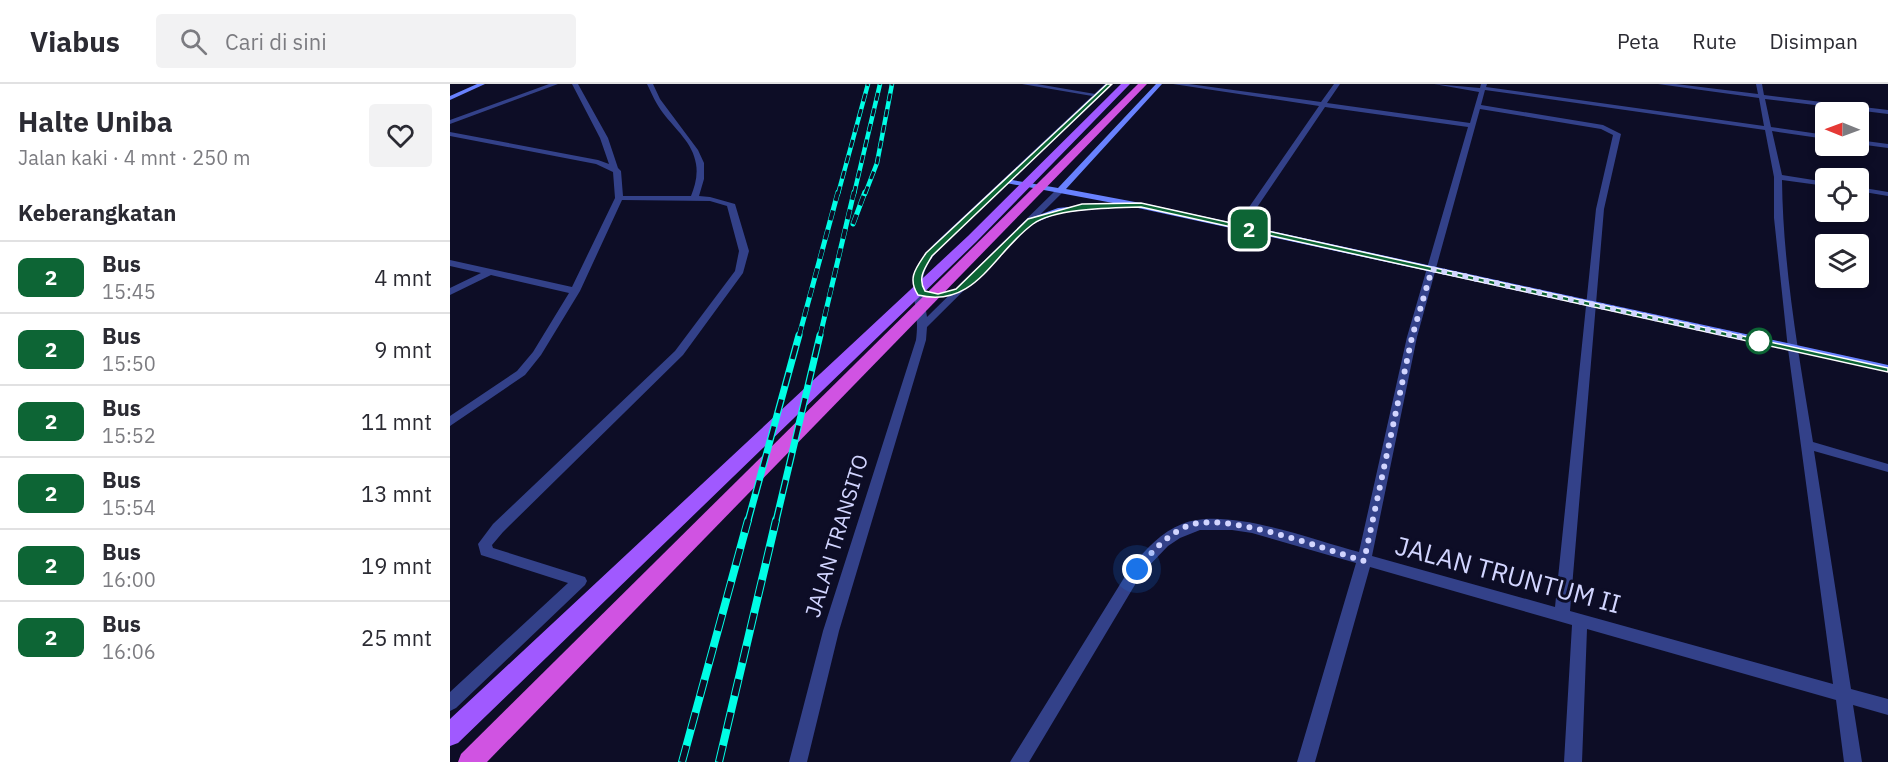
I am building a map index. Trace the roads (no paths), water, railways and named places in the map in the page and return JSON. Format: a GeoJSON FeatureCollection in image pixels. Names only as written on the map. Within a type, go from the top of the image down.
{"type":"FeatureCollection","features":[{"type":"Feature","properties":{"kind":"highway"},"geometry":{"type":"LineString","coordinates":[[470,762],[1143,84]]}},
{"type":"Feature","properties":{"kind":"main road"},"geometry":{"type":"LineString","coordinates":[[450,98],[482,84]]}},
{"type":"Feature","properties":{"kind":"main road"},"geometry":{"type":"LineString","coordinates":[[450,735],[963,247],[1126,84]]}},
{"type":"Feature","properties":{"kind":"main road"},"geometry":{"type":"LineString","coordinates":[[1061,190],[1159,84]]}},
{"type":"Feature","properties":{"kind":"main road"},"geometry":{"type":"LineString","coordinates":[[1006,181],[1141,205],[1593,303],[1792,349],[1888,368]]}},
{"type":"Feature","properties":{"kind":"main road"},"geometry":{"type":"LineString","coordinates":[[1031,221],[1082,207],[1141,205]]}},
{"type":"Feature","properties":{"kind":"street"},"geometry":{"type":"LineString","coordinates":[[450,122],[555,84]]}},
{"type":"Feature","properties":{"kind":"street"},"geometry":{"type":"LineString","coordinates":[[450,422],[529,364],[575,291],[619,198],[617,171],[604,138],[575,84]]}},
{"type":"Feature","properties":{"kind":"street"},"geometry":{"type":"LineString","coordinates":[[650,84],[660,107],[691,140],[699,157],[701,181],[695,198]]}},
{"type":"Feature","properties":{"kind":"street"},"geometry":{"type":"LineString","coordinates":[[1025,84],[1098,95]]}},
{"type":"Feature","properties":{"kind":"street"},"geometry":{"type":"LineString","coordinates":[[924,325],[917,274],[929,255],[1109,84]]}},
{"type":"Feature","properties":{"kind":"street"},"geometry":{"type":"LineString","coordinates":[[1176,84],[1472,125]]}},
{"type":"Feature","properties":{"kind":"street"},"geometry":{"type":"LineString","coordinates":[[1240,226],[1337,84]]}},
{"type":"Feature","properties":{"kind":"street"},"geometry":{"type":"LineString","coordinates":[[1437,84],[1482,87],[1815,135]]}},
{"type":"Feature","properties":{"kind":"street"},"geometry":{"type":"LineString","coordinates":[[1661,84],[1888,112]]}},
{"type":"Feature","properties":{"kind":"street"},"geometry":{"type":"LineString","coordinates":[[1759,84],[1778,177],[1778,218],[1792,349],[1853,762]]}},
{"type":"Feature","properties":{"kind":"street"},"geometry":{"type":"LineString","coordinates":[[1306,762],[1364,561],[1412,337],[1482,87]]}},
{"type":"Feature","properties":{"kind":"street"},"geometry":{"type":"LineString","coordinates":[[1477,106],[1602,127],[1617,134],[1600,210],[1562,614]]}},
{"type":"Feature","properties":{"kind":"street"},"geometry":{"type":"LineString","coordinates":[[450,134],[598,162],[614,168]]}},
{"type":"Feature","properties":{"kind":"street"},"geometry":{"type":"LineString","coordinates":[[1869,143],[1888,146]]}},
{"type":"Feature","properties":{"kind":"street"},"geometry":{"type":"LineString","coordinates":[[1778,177],[1815,182]]}},
{"type":"Feature","properties":{"kind":"street"},"geometry":{"type":"LineString","coordinates":[[924,325],[1061,190]]}},
{"type":"Feature","properties":{"kind":"street"},"geometry":{"type":"LineString","coordinates":[[1869,191],[1886,194]]}},
{"type":"Feature","properties":{"kind":"street"},"geometry":{"type":"LineString","coordinates":[[450,703],[580,581],[486,551],[485,544],[498,528],[680,353],[740,271],[744,250],[731,204],[695,198],[619,198]]}},
{"type":"Feature","properties":{"kind":"street"},"geometry":{"type":"LineString","coordinates":[[450,263],[575,291]]}},
{"type":"Feature","properties":{"kind":"street"},"geometry":{"type":"LineString","coordinates":[[450,292],[488,273]]}},
{"type":"Feature","properties":{"kind":"street"},"geometry":{"type":"LineString","coordinates":[[917,285],[922,293],[928,296],[959,291]]}},
{"type":"Feature","properties":{"kind":"street","name":"JALAN TRANSITO"},"geometry":{"type":"LineString","coordinates":[[798,762],[831,631],[924,325]]}},
{"type":"Feature","properties":{"kind":"street"},"geometry":{"type":"LineString","coordinates":[[1807,445],[1888,468]]}},
{"type":"Feature","properties":{"kind":"street","name":"JALAN TRUNTUM II"},"geometry":{"type":"LineString","coordinates":[[1019,762],[1137,569],[1158,544],[1186,526],[1219,521],[1252,528],[1364,561],[1580,619],[1888,707]]}},
{"type":"Feature","properties":{"kind":"street"},"geometry":{"type":"LineString","coordinates":[[1573,762],[1580,619]]}},
{"type":"Feature","properties":{"kind":"railway"},"geometry":{"type":"LineString","coordinates":[[838,194],[868,84]]}},
{"type":"Feature","properties":{"kind":"railway"},"geometry":{"type":"LineString","coordinates":[[854,194],[880,84]]}},
{"type":"Feature","properties":{"kind":"railway"},"geometry":{"type":"LineString","coordinates":[[865,194],[877,163],[892,84]]}},
{"type":"Feature","properties":{"kind":"railway"},"geometry":{"type":"LineString","coordinates":[[799,336],[838,192]]}},
{"type":"Feature","properties":{"kind":"railway"},"geometry":{"type":"LineString","coordinates":[[820,336],[854,192]]}},
{"type":"Feature","properties":{"kind":"railway"},"geometry":{"type":"LineString","coordinates":[[853,224],[865,192]]}},
{"type":"Feature","properties":{"kind":"railway"},"geometry":{"type":"LineString","coordinates":[[748,521],[799,335]]}},
{"type":"Feature","properties":{"kind":"railway"},"geometry":{"type":"LineString","coordinates":[[776,521],[820,335]]}},
{"type":"Feature","properties":{"kind":"railway"},"geometry":{"type":"LineString","coordinates":[[682,762],[748,520]]}},
{"type":"Feature","properties":{"kind":"railway"},"geometry":{"type":"LineString","coordinates":[[719,762],[776,520]]}}]}
